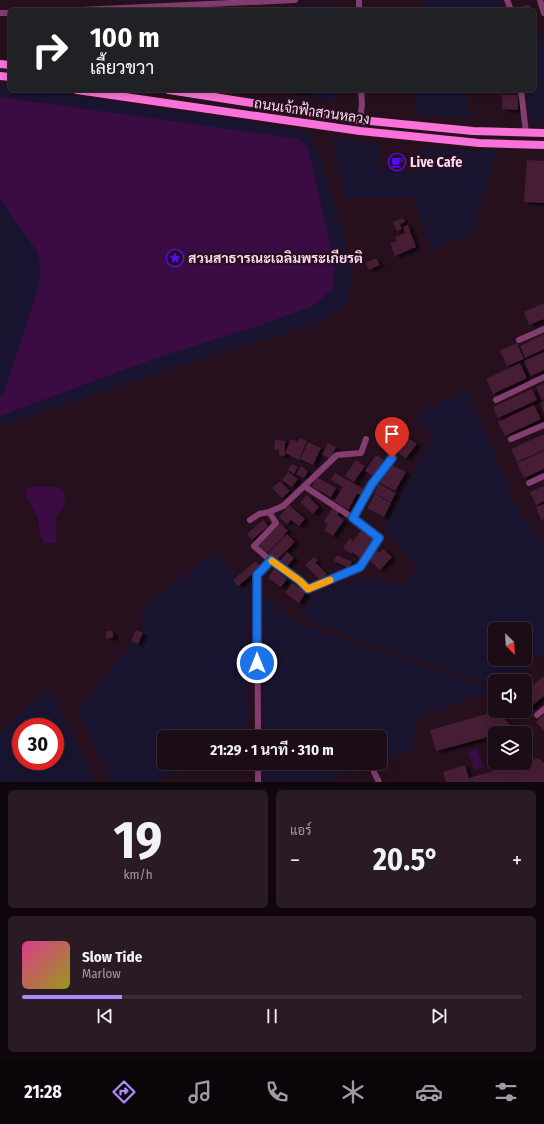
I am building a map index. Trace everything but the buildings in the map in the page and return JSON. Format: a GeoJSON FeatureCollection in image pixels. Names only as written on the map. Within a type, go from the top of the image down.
{"type":"FeatureCollection","features":[{"type":"Feature","properties":{"kind":"main road","name":"ถนนเจ้าฟ้าสวนหลวง"},"geometry":{"type":"LineString","coordinates":[[95,92],[360,131],[480,144],[544,145]]}},
{"type":"Feature","properties":{"kind":"main road","name":"ถนนเจ้าฟ้าสวนหลวง"},"geometry":{"type":"LineString","coordinates":[[182,92],[360,120],[473,131],[544,133]]}},
{"type":"Feature","properties":{"kind":"street"},"geometry":{"type":"LineString","coordinates":[[123,8],[295,0]]}},
{"type":"Feature","properties":{"kind":"street"},"geometry":{"type":"LineString","coordinates":[[540,0],[544,13]]}},
{"type":"Feature","properties":{"kind":"street"},"geometry":{"type":"LineString","coordinates":[[360,120],[362,92]]}},
{"type":"Feature","properties":{"kind":"street"},"geometry":{"type":"LineString","coordinates":[[521,92],[526,132]]}},
{"type":"Feature","properties":{"kind":"street"},"geometry":{"type":"LineString","coordinates":[[519,340],[544,329]]}},
{"type":"Feature","properties":{"kind":"street"},"geometry":{"type":"LineString","coordinates":[[496,400],[544,377]]}},
{"type":"Feature","properties":{"kind":"street"},"geometry":{"type":"LineString","coordinates":[[512,439],[544,425]]}},
{"type":"Feature","properties":{"kind":"street"},"geometry":{"type":"LineString","coordinates":[[250,520],[259,514],[269,512],[283,506],[337,455],[362,453],[366,439]]}},
{"type":"Feature","properties":{"kind":"street"},"geometry":{"type":"LineString","coordinates":[[353,518],[372,484],[392,458]]}},
{"type":"Feature","properties":{"kind":"street"},"geometry":{"type":"LineString","coordinates":[[529,483],[544,476]]}},
{"type":"Feature","properties":{"kind":"street"},"geometry":{"type":"LineString","coordinates":[[269,512],[276,523],[254,546],[300,581],[308,589],[360,567],[379,538],[353,518],[304,486]]}},
{"type":"Feature","properties":{"kind":"street"},"geometry":{"type":"LineString","coordinates":[[258,730],[257,575],[271,560]]}},
{"type":"Feature","properties":{"kind":"street"},"geometry":{"type":"LineString","coordinates":[[537,715],[544,709]]}},
{"type":"Feature","properties":{"kind":"street"},"geometry":{"type":"LineString","coordinates":[[258,770],[258,782]]}},
{"type":"Feature","properties":{"kind":"street"},"geometry":{"type":"LineString","coordinates":[[374,772],[379,782]]}},
{"type":"Feature","properties":{"kind":"shaded area"},"geometry":{"type":"Polygon","coordinates":[[[425,0],[500,0],[502,8],[427,8],[425,0]]]}},
{"type":"Feature","properties":{"kind":"shaded area"},"geometry":{"type":"Polygon","coordinates":[[[305,5],[334,5],[334,8],[305,8],[305,5]]]}},
{"type":"Feature","properties":{"kind":"shaded area"},"geometry":{"type":"Polygon","coordinates":[[[544,34],[544,122],[530,122],[526,92],[536,92],[536,36],[544,34]]]}},
{"type":"Feature","properties":{"kind":"shaded area","name":"สวนสาธารณะเฉลิมพระเกียรติ"},"geometry":{"type":"Polygon","coordinates":[[[0,84],[8,86],[8,92],[52,92],[308,131],[312,136],[325,172],[342,228],[351,268],[349,296],[342,307],[335,313],[312,325],[204,358],[0,426],[0,84]]]}},
{"type":"Feature","properties":{"kind":"shaded area"},"geometry":{"type":"Polygon","coordinates":[[[307,92],[338,92],[338,101],[307,98],[307,92]]]}},
{"type":"Feature","properties":{"kind":"shaded area"},"geometry":{"type":"Polygon","coordinates":[[[414,92],[468,92],[469,118],[415,114],[414,92]]]}},
{"type":"Feature","properties":{"kind":"shaded area","name":"สวนสาธารณะเฉลิมพระเกียรติ"},"geometry":{"type":"Polygon","coordinates":[[[0,97],[299,139],[308,147],[334,263],[333,289],[311,307],[258,326],[159,357],[0,416],[0,396],[4,392],[29,317],[39,283],[40,268],[38,253],[0,198],[0,97]]]}},
{"type":"Feature","properties":{"kind":"shaded area"},"geometry":{"type":"Polygon","coordinates":[[[331,137],[380,145],[378,171],[418,172],[422,148],[496,151],[473,232],[431,250],[414,197],[345,197],[331,137]]]}},
{"type":"Feature","properties":{"kind":"shaded area"},"geometry":{"type":"Polygon","coordinates":[[[467,390],[517,510],[544,544],[544,651],[532,661],[532,622],[488,622],[488,666],[526,666],[517,674],[488,674],[488,684],[300,618],[312,596],[366,576],[406,585],[417,567],[385,527],[433,435],[415,415],[467,390]]]}},
{"type":"Feature","properties":{"kind":"shaded area"},"geometry":{"type":"Polygon","coordinates":[[[34,486],[58,487],[64,492],[65,504],[58,514],[56,522],[56,543],[45,543],[41,536],[38,519],[27,498],[25,490],[34,486]]]}},
{"type":"Feature","properties":{"kind":"shaded area"},"geometry":{"type":"Polygon","coordinates":[[[215,552],[248,587],[248,730],[157,730],[157,770],[183,770],[158,780],[158,782],[112,782],[78,710],[146,625],[139,610],[215,552]]]}},
{"type":"Feature","properties":{"kind":"shaded area"},"geometry":{"type":"Polygon","coordinates":[[[263,594],[297,623],[488,688],[488,692],[420,716],[412,734],[415,748],[387,758],[387,730],[264,730],[263,594]]]}},
{"type":"Feature","properties":{"kind":"shaded area"},"geometry":{"type":"Polygon","coordinates":[[[49,687],[96,782],[0,782],[0,733],[12,722],[12,770],[64,770],[64,718],[16,718],[49,687]]]}},
{"type":"Feature","properties":{"kind":"shaded area"},"geometry":{"type":"Polygon","coordinates":[[[477,748],[483,767],[474,770],[468,751],[477,748]]]}},
{"type":"Feature","properties":{"kind":"shaded area"},"geometry":{"type":"Polygon","coordinates":[[[264,770],[355,770],[322,782],[264,782],[264,770]]]}},
{"type":"Feature","properties":{"kind":"slow traffic"},"geometry":{"type":"LineString","coordinates":[[272,561],[300,581],[308,589],[330,580]]}},
{"type":"Feature","properties":{"kind":"place","name":"Live Cafe"},"geometry":{"type":"Point","coordinates":[397,162]}},
{"type":"Feature","properties":{"kind":"place","name":"สวนสาธารณะเฉลิมพระเกียรติ"},"geometry":{"type":"Point","coordinates":[175,258]}},
{"type":"Feature","properties":{"kind":"route"},"geometry":{"type":"LineString","coordinates":[[257,663],[257,575],[271,560],[300,581],[308,589],[360,567],[379,538],[353,518],[372,484],[392,458]]}}]}
